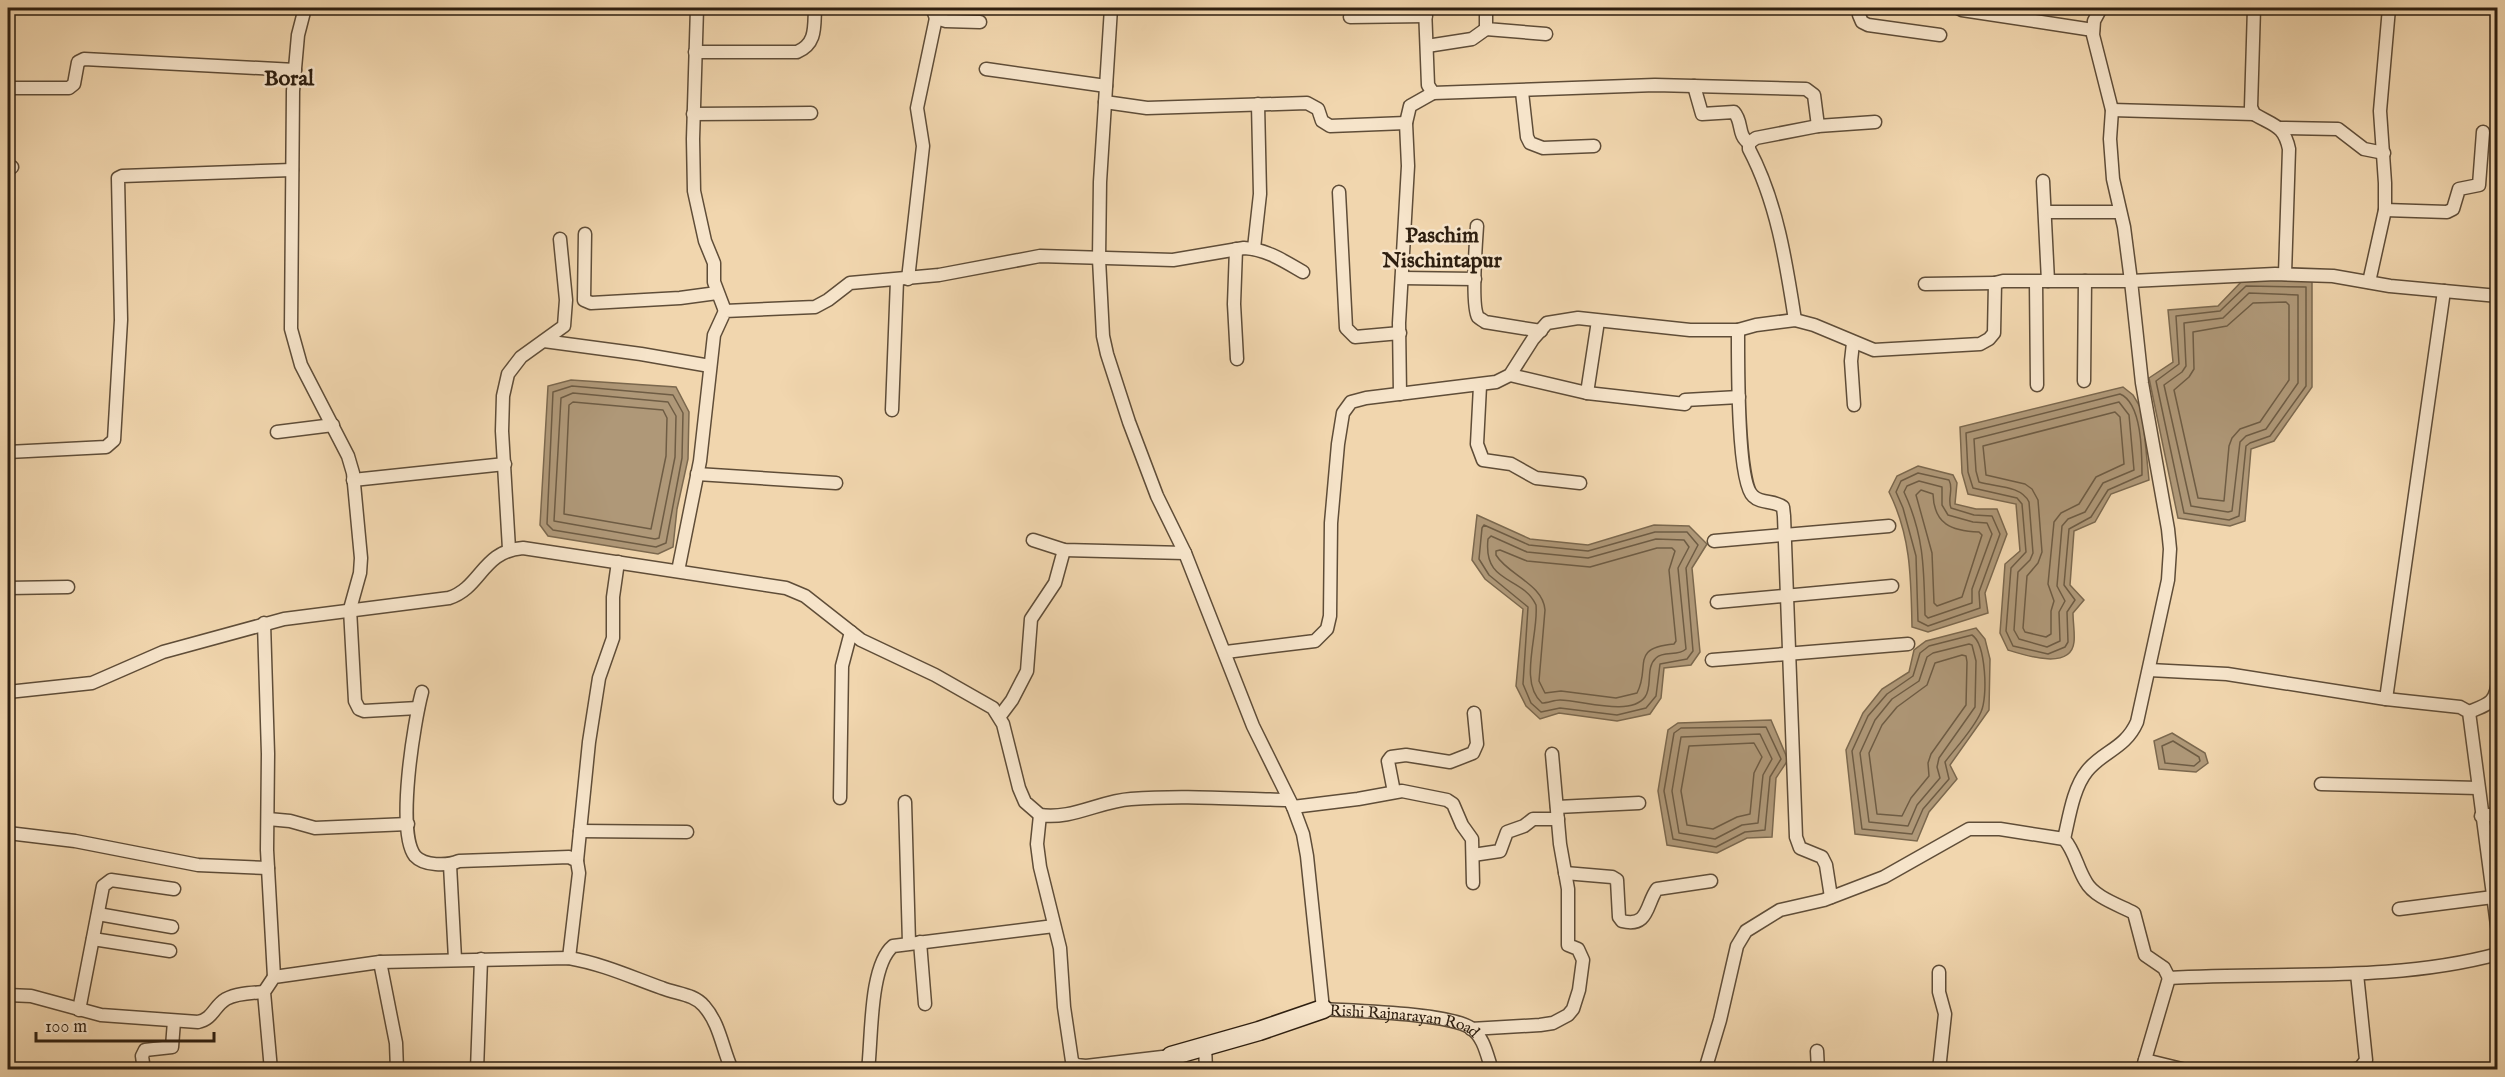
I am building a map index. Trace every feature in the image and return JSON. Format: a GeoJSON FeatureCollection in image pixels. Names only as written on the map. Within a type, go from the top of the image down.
{"type":"FeatureCollection","features":[{"type":"Feature","properties":{"kind":"main road","name":"Rishi Rajnarayan Road"},"geometry":{"type":"LineString","coordinates":[[1166,1063],[1205,1046],[1259,1031],[1323,1009]]}},
{"type":"Feature","properties":{"kind":"street"},"geometry":{"type":"LineString","coordinates":[[304,8],[298,35],[295,70],[291,329],[301,364],[348,456],[353,480],[361,558],[360,573],[350,609],[355,701],[359,710],[364,711],[417,708]]}},
{"type":"Feature","properties":{"kind":"street"},"geometry":{"type":"LineString","coordinates":[[678,571],[697,474],[714,335],[725,311],[717,292],[714,263],[705,241],[694,191],[693,114],[697,8]]}},
{"type":"Feature","properties":{"kind":"street"},"geometry":{"type":"LineString","coordinates":[[695,52],[797,52],[809,45],[813,38],[815,8]]}},
{"type":"Feature","properties":{"kind":"street"},"geometry":{"type":"LineString","coordinates":[[1112,8],[1100,182],[1099,259],[1103,336],[1129,422],[1157,496],[1185,553],[1226,652],[1253,726],[1291,803],[1303,834],[1323,1009]]}},
{"type":"Feature","properties":{"kind":"street"},"geometry":{"type":"LineString","coordinates":[[1486,8],[1486,29]]}},
{"type":"Feature","properties":{"kind":"street"},"geometry":{"type":"LineString","coordinates":[[1860,8],[1859,15],[1862,22],[1868,25],[1940,35]]}},
{"type":"Feature","properties":{"kind":"street"},"geometry":{"type":"LineString","coordinates":[[1958,8],[2093,30]]}},
{"type":"Feature","properties":{"kind":"street"},"geometry":{"type":"LineString","coordinates":[[2064,839],[2071,811],[2087,771],[2132,735],[2138,722],[2168,580],[2170,549],[2142,383],[2131,281],[2110,155],[2112,110],[2093,30],[2101,8]]}},
{"type":"Feature","properties":{"kind":"street"},"geometry":{"type":"LineString","coordinates":[[2254,8],[2251,107],[2254,114]]}},
{"type":"Feature","properties":{"kind":"street"},"geometry":{"type":"LineString","coordinates":[[2369,282],[2385,210],[2384,153],[2380,111],[2389,8]]}},
{"type":"Feature","properties":{"kind":"street"},"geometry":{"type":"LineString","coordinates":[[1350,17],[1425,12],[1428,85],[1433,93]]}},
{"type":"Feature","properties":{"kind":"street"},"geometry":{"type":"LineString","coordinates":[[892,410],[902,280],[923,152],[917,108],[934,13],[946,21],[980,22]]}},
{"type":"Feature","properties":{"kind":"street"},"geometry":{"type":"LineString","coordinates":[[1427,46],[1472,39],[1486,29],[1546,34]]}},
{"type":"Feature","properties":{"kind":"street"},"geometry":{"type":"LineString","coordinates":[[8,88],[69,88],[74,84],[78,62],[84,58],[295,70]]}},
{"type":"Feature","properties":{"kind":"street"},"geometry":{"type":"LineString","coordinates":[[986,69],[1106,86]]}},
{"type":"Feature","properties":{"kind":"street"},"geometry":{"type":"LineString","coordinates":[[1400,394],[1400,333],[1408,166],[1406,123],[1410,106],[1433,93],[1522,92],[1655,85],[1806,89],[1814,95],[1818,126]]}},
{"type":"Feature","properties":{"kind":"street"},"geometry":{"type":"LineString","coordinates":[[1694,86],[1701,114],[1734,112],[1739,119],[1742,136],[1749,143],[1749,149],[1767,186],[1782,248],[1795,320]]}},
{"type":"Feature","properties":{"kind":"street"},"geometry":{"type":"LineString","coordinates":[[1522,92],[1527,137],[1535,147],[1594,146]]}},
{"type":"Feature","properties":{"kind":"street"},"geometry":{"type":"LineString","coordinates":[[1105,102],[1147,108],[1258,104],[1314,105],[1318,108],[1322,121],[1330,126],[1406,123]]}},
{"type":"Feature","properties":{"kind":"street"},"geometry":{"type":"LineString","coordinates":[[1254,248],[1260,194],[1258,104]]}},
{"type":"Feature","properties":{"kind":"street"},"geometry":{"type":"LineString","coordinates":[[2112,110],[2254,114],[2281,128],[2338,129],[2364,149],[2384,153]]}},
{"type":"Feature","properties":{"kind":"street"},"geometry":{"type":"LineString","coordinates":[[693,114],[811,113]]}},
{"type":"Feature","properties":{"kind":"street"},"geometry":{"type":"LineString","coordinates":[[1749,143],[1756,138],[1818,126],[1875,122]]}},
{"type":"Feature","properties":{"kind":"street"},"geometry":{"type":"LineString","coordinates":[[2281,128],[2286,136],[2289,149],[2285,274]]}},
{"type":"Feature","properties":{"kind":"street"},"geometry":{"type":"LineString","coordinates":[[2385,210],[2447,212],[2453,209],[2459,189],[2480,185],[2483,132]]}},
{"type":"Feature","properties":{"kind":"street"},"geometry":{"type":"LineString","coordinates":[[8,452],[106,447],[114,440],[121,320],[118,178],[122,176],[292,170]]}},
{"type":"Feature","properties":{"kind":"street"},"geometry":{"type":"LineString","coordinates":[[2037,384],[2045,212],[2043,181]]}},
{"type":"Feature","properties":{"kind":"street"},"geometry":{"type":"LineString","coordinates":[[1339,192],[1346,328],[1355,337],[1400,333]]}},
{"type":"Feature","properties":{"kind":"street"},"geometry":{"type":"LineString","coordinates":[[2045,212],[2121,212]]}},
{"type":"Feature","properties":{"kind":"street"},"geometry":{"type":"LineString","coordinates":[[1477,226],[1474,279],[1476,313],[1479,318],[1485,322],[1541,331]]}},
{"type":"Feature","properties":{"kind":"street"},"geometry":{"type":"LineString","coordinates":[[585,234],[584,300],[591,303],[680,298],[717,292]]}},
{"type":"Feature","properties":{"kind":"street"},"geometry":{"type":"LineString","coordinates":[[509,549],[502,431],[503,396],[508,374],[521,357],[564,326],[566,317],[560,239]]}},
{"type":"Feature","properties":{"kind":"street"},"geometry":{"type":"LineString","coordinates":[[725,311],[815,307],[850,283],[902,280],[1040,256],[1173,260],[1254,248],[1266,251],[1303,272]]}},
{"type":"Feature","properties":{"kind":"street"},"geometry":{"type":"LineString","coordinates":[[1236,249],[1234,304],[1237,359]]}},
{"type":"Feature","properties":{"kind":"street"},"geometry":{"type":"LineString","coordinates":[[1925,284],[2003,281],[2131,281],[2285,274],[2333,276],[2498,296]]}},
{"type":"Feature","properties":{"kind":"street"},"geometry":{"type":"LineString","coordinates":[[1402,278],[1474,279]]}},
{"type":"Feature","properties":{"kind":"street"},"geometry":{"type":"LineString","coordinates":[[2084,381],[2085,281]]}},
{"type":"Feature","properties":{"kind":"street"},"geometry":{"type":"LineString","coordinates":[[1226,652],[1315,641],[1327,629],[1330,616],[1331,523],[1343,413],[1351,402],[1366,398],[1480,386],[1496,382],[1510,375],[1533,339],[1547,323],[1560,319],[1578,318],[1690,330],[1738,330],[1765,323],[1795,320],[1814,324],[1874,351],[1980,344],[1994,333],[1995,283]]}},
{"type":"Feature","properties":{"kind":"street"},"geometry":{"type":"LineString","coordinates":[[2386,699],[2444,291]]}},
{"type":"Feature","properties":{"kind":"street"},"geometry":{"type":"LineString","coordinates":[[1587,393],[1598,321]]}},
{"type":"Feature","properties":{"kind":"street"},"geometry":{"type":"LineString","coordinates":[[1738,330],[1738,397],[1746,488],[1757,500],[1777,502],[1783,507],[1791,655],[1793,801],[1796,837],[1800,848],[1822,857],[1826,865],[1831,897]]}},
{"type":"Feature","properties":{"kind":"street"},"geometry":{"type":"LineString","coordinates":[[544,341],[710,366]]}},
{"type":"Feature","properties":{"kind":"street"},"geometry":{"type":"LineString","coordinates":[[1853,343],[1851,361],[1854,405]]}},
{"type":"Feature","properties":{"kind":"street"},"geometry":{"type":"LineString","coordinates":[[1510,375],[1587,393],[1685,402],[1738,397]]}},
{"type":"Feature","properties":{"kind":"street"},"geometry":{"type":"LineString","coordinates":[[1480,386],[1477,444],[1483,460],[1511,464],[1536,478],[1580,483]]}},
{"type":"Feature","properties":{"kind":"street"},"geometry":{"type":"LineString","coordinates":[[277,432],[333,425]]}},
{"type":"Feature","properties":{"kind":"street"},"geometry":{"type":"LineString","coordinates":[[353,480],[505,464]]}},
{"type":"Feature","properties":{"kind":"street"},"geometry":{"type":"LineString","coordinates":[[697,474],[836,483]]}},
{"type":"Feature","properties":{"kind":"street"},"geometry":{"type":"LineString","coordinates":[[1714,541],[1889,526]]}},
{"type":"Feature","properties":{"kind":"street"},"geometry":{"type":"LineString","coordinates":[[1033,540],[1064,550],[1185,553]]}},
{"type":"Feature","properties":{"kind":"street"},"geometry":{"type":"LineString","coordinates":[[8,692],[92,683],[163,652],[264,623],[350,609],[458,596],[488,564],[509,549],[523,548],[786,588],[805,596],[861,640],[936,675],[993,708],[1000,716],[1018,788],[1025,802],[1040,814],[1068,814],[1128,799],[1174,797],[1291,803],[1358,799],[1394,792],[1412,792],[1447,800],[1453,804],[1462,825],[1472,838],[1473,883]]}},
{"type":"Feature","properties":{"kind":"street"},"geometry":{"type":"LineString","coordinates":[[1000,716],[1012,700],[1027,671],[1031,619],[1055,583],[1064,550]]}},
{"type":"Feature","properties":{"kind":"street"},"geometry":{"type":"LineString","coordinates":[[569,958],[579,873],[577,861],[580,831],[599,678],[613,638],[613,597],[618,562]]}},
{"type":"Feature","properties":{"kind":"street"},"geometry":{"type":"LineString","coordinates":[[1717,602],[1892,586]]}},
{"type":"Feature","properties":{"kind":"street"},"geometry":{"type":"LineString","coordinates":[[8,588],[68,587]]}},
{"type":"Feature","properties":{"kind":"street"},"geometry":{"type":"LineString","coordinates":[[264,623],[268,868],[274,976],[264,992],[271,1070]]}},
{"type":"Feature","properties":{"kind":"street"},"geometry":{"type":"LineString","coordinates":[[840,798],[842,666],[851,632]]}},
{"type":"Feature","properties":{"kind":"street"},"geometry":{"type":"LineString","coordinates":[[1712,660],[1908,644]]}},
{"type":"Feature","properties":{"kind":"street"},"geometry":{"type":"LineString","coordinates":[[2149,670],[2227,674],[2386,699],[2460,707],[2469,712]]}},
{"type":"Feature","properties":{"kind":"street"},"geometry":{"type":"LineString","coordinates":[[2469,712],[2491,702],[2495,696],[2498,680]]}},
{"type":"Feature","properties":{"kind":"street"},"geometry":{"type":"LineString","coordinates":[[422,692],[417,708],[410,753],[408,824],[411,849],[416,856],[423,862],[450,865],[459,861],[569,857],[577,861]]}},
{"type":"Feature","properties":{"kind":"street"},"geometry":{"type":"LineString","coordinates":[[2469,712],[2498,933]]}},
{"type":"Feature","properties":{"kind":"street"},"geometry":{"type":"LineString","coordinates":[[1394,792],[1389,761],[1391,757],[1407,755],[1450,762],[1473,753],[1477,744],[1474,713]]}},
{"type":"Feature","properties":{"kind":"street"},"geometry":{"type":"LineString","coordinates":[[1471,1029],[1546,1024],[1562,1018],[1573,1009],[1583,960],[1578,949],[1568,945],[1570,909],[1557,813],[1552,754]]}},
{"type":"Feature","properties":{"kind":"street"},"geometry":{"type":"LineString","coordinates":[[2321,784],[2478,788]]}},
{"type":"Feature","properties":{"kind":"street"},"geometry":{"type":"LineString","coordinates":[[904,802],[914,942],[925,1004]]}},
{"type":"Feature","properties":{"kind":"street"},"geometry":{"type":"LineString","coordinates":[[1473,855],[1500,851],[1508,832],[1524,826],[1533,819],[1557,813],[1639,803]]}},
{"type":"Feature","properties":{"kind":"street"},"geometry":{"type":"LineString","coordinates":[[1040,814],[1037,837],[1040,867],[1060,948],[1064,1007],[1072,1061],[1076,1065],[1086,1066],[1166,1063]]}},
{"type":"Feature","properties":{"kind":"street"},"geometry":{"type":"LineString","coordinates":[[2481,816],[2498,814]]}},
{"type":"Feature","properties":{"kind":"street"},"geometry":{"type":"LineString","coordinates":[[268,819],[290,821],[315,828],[408,824]]}},
{"type":"Feature","properties":{"kind":"street"},"geometry":{"type":"LineString","coordinates":[[1705,1070],[1740,939],[1746,932],[1780,910],[1831,897],[1884,877],[1969,829],[2000,829],[2064,839],[2069,845],[2086,884],[2095,892],[2134,913],[2145,955],[2164,968],[2169,978],[2144,1065],[2186,1070]]}},
{"type":"Feature","properties":{"kind":"street"},"geometry":{"type":"LineString","coordinates":[[580,831],[687,832]]}},
{"type":"Feature","properties":{"kind":"street"},"geometry":{"type":"LineString","coordinates":[[8,833],[75,841],[198,865],[268,868]]}},
{"type":"Feature","properties":{"kind":"street"},"geometry":{"type":"LineString","coordinates":[[450,865],[454,959]]}},
{"type":"Feature","properties":{"kind":"street"},"geometry":{"type":"LineString","coordinates":[[1565,873],[1612,877],[1617,880],[1619,917],[1627,923],[1648,914],[1657,889],[1711,881]]}},
{"type":"Feature","properties":{"kind":"street"},"geometry":{"type":"LineString","coordinates":[[80,1010],[103,885],[111,880],[174,889]]}},
{"type":"Feature","properties":{"kind":"street"},"geometry":{"type":"LineString","coordinates":[[2399,909],[2493,897]]}},
{"type":"Feature","properties":{"kind":"street"},"geometry":{"type":"LineString","coordinates":[[98,914],[172,927]]}},
{"type":"Feature","properties":{"kind":"street"},"geometry":{"type":"LineString","coordinates":[[868,1070],[877,982],[886,952],[893,946],[1054,926]]}},
{"type":"Feature","properties":{"kind":"street"},"geometry":{"type":"LineString","coordinates":[[93,939],[170,951]]}},
{"type":"Feature","properties":{"kind":"street"},"geometry":{"type":"LineString","coordinates":[[2169,978],[2357,974],[2422,970],[2464,963],[2498,954]]}},
{"type":"Feature","properties":{"kind":"street"},"geometry":{"type":"LineString","coordinates":[[274,976],[380,962],[454,959],[569,958],[599,964],[672,992],[691,996],[704,1005],[718,1027],[724,1053],[732,1070]]}},
{"type":"Feature","properties":{"kind":"street"},"geometry":{"type":"LineString","coordinates":[[477,1070],[482,959]]}},
{"type":"Feature","properties":{"kind":"street"},"geometry":{"type":"LineString","coordinates":[[380,962],[396,1043],[396,1070]]}},
{"type":"Feature","properties":{"kind":"street"},"geometry":{"type":"LineString","coordinates":[[1939,972],[1939,992],[1945,1014],[1940,1070]]}},
{"type":"Feature","properties":{"kind":"street"},"geometry":{"type":"LineString","coordinates":[[2352,1070],[2360,1068],[2366,1060],[2357,974]]}},
{"type":"Feature","properties":{"kind":"street"},"geometry":{"type":"LineString","coordinates":[[8,995],[31,996],[80,1010],[124,1017],[203,1021],[213,1015],[225,999],[240,994],[264,992]]}},
{"type":"Feature","properties":{"kind":"street","name":"Rishi Rajnarayan Road"},"geometry":{"type":"LineString","coordinates":[[1323,1009],[1437,1018],[1471,1029],[1481,1039],[1492,1070]]}},
{"type":"Feature","properties":{"kind":"street"},"geometry":{"type":"LineString","coordinates":[[144,1070],[142,1056],[145,1050],[172,1047],[174,1021]]}},
{"type":"Feature","properties":{"kind":"street"},"geometry":{"type":"LineString","coordinates":[[1205,1046],[1206,1070]]}},
{"type":"Feature","properties":{"kind":"street"},"geometry":{"type":"LineString","coordinates":[[1817,1051],[1818,1070]]}},
{"type":"Feature","properties":{"kind":"water"},"geometry":{"type":"Polygon","coordinates":[[[2243,280],[2312,280],[2312,387],[2274,441],[2251,449],[2245,521],[2230,526],[2178,518],[2149,378],[2173,362],[2168,310],[2218,306],[2243,280]]]}},
{"type":"Feature","properties":{"kind":"water"},"geometry":{"type":"Polygon","coordinates":[[[571,380],[676,387],[689,412],[688,459],[677,509],[673,547],[658,554],[548,536],[540,525],[548,386],[571,380]]]}},
{"type":"Feature","properties":{"kind":"water"},"geometry":{"type":"Polygon","coordinates":[[[2123,387],[2133,395],[2142,410],[2149,480],[2111,494],[2095,522],[2074,531],[2070,585],[2084,600],[2073,613],[2074,642],[2071,651],[2056,659],[2046,659],[2008,650],[2000,633],[2005,564],[2020,551],[2016,504],[1968,494],[1962,473],[1960,427],[2123,387]]]}},
{"type":"Feature","properties":{"kind":"water"},"geometry":{"type":"Polygon","coordinates":[[[1918,466],[1953,475],[1957,483],[1955,504],[1976,509],[1997,509],[2007,534],[1985,593],[1988,613],[1928,632],[1912,627],[1906,541],[1889,492],[1897,476],[1918,466]]]}},
{"type":"Feature","properties":{"kind":"water"},"geometry":{"type":"Polygon","coordinates":[[[1477,515],[1530,539],[1588,545],[1654,525],[1689,526],[1707,544],[1692,568],[1700,652],[1691,665],[1664,668],[1661,698],[1650,714],[1617,721],[1559,713],[1540,719],[1526,706],[1516,686],[1523,609],[1485,579],[1472,560],[1477,515]]]}},
{"type":"Feature","properties":{"kind":"water"},"geometry":{"type":"Polygon","coordinates":[[[1976,628],[1985,639],[1990,659],[1989,710],[1950,765],[1957,779],[1929,812],[1917,841],[1855,834],[1846,750],[1863,713],[1882,689],[1909,672],[1914,650],[1926,641],[1976,628]]]}},
{"type":"Feature","properties":{"kind":"water"},"geometry":{"type":"Polygon","coordinates":[[[1771,720],[1788,760],[1776,778],[1772,837],[1747,838],[1717,853],[1667,845],[1658,791],[1668,730],[1678,723],[1771,720]]]}},
{"type":"Feature","properties":{"kind":"water"},"geometry":{"type":"Polygon","coordinates":[[[2172,733],[2205,753],[2208,763],[2196,772],[2159,769],[2154,741],[2172,733]]]}},
{"type":"Feature","properties":{"kind":"district","name":"Boral"},"geometry":{"type":"Point","coordinates":[289,77]}},
{"type":"Feature","properties":{"kind":"district","name":"Paschim Nischintapur"},"geometry":{"type":"Point","coordinates":[1442,246]}}]}
